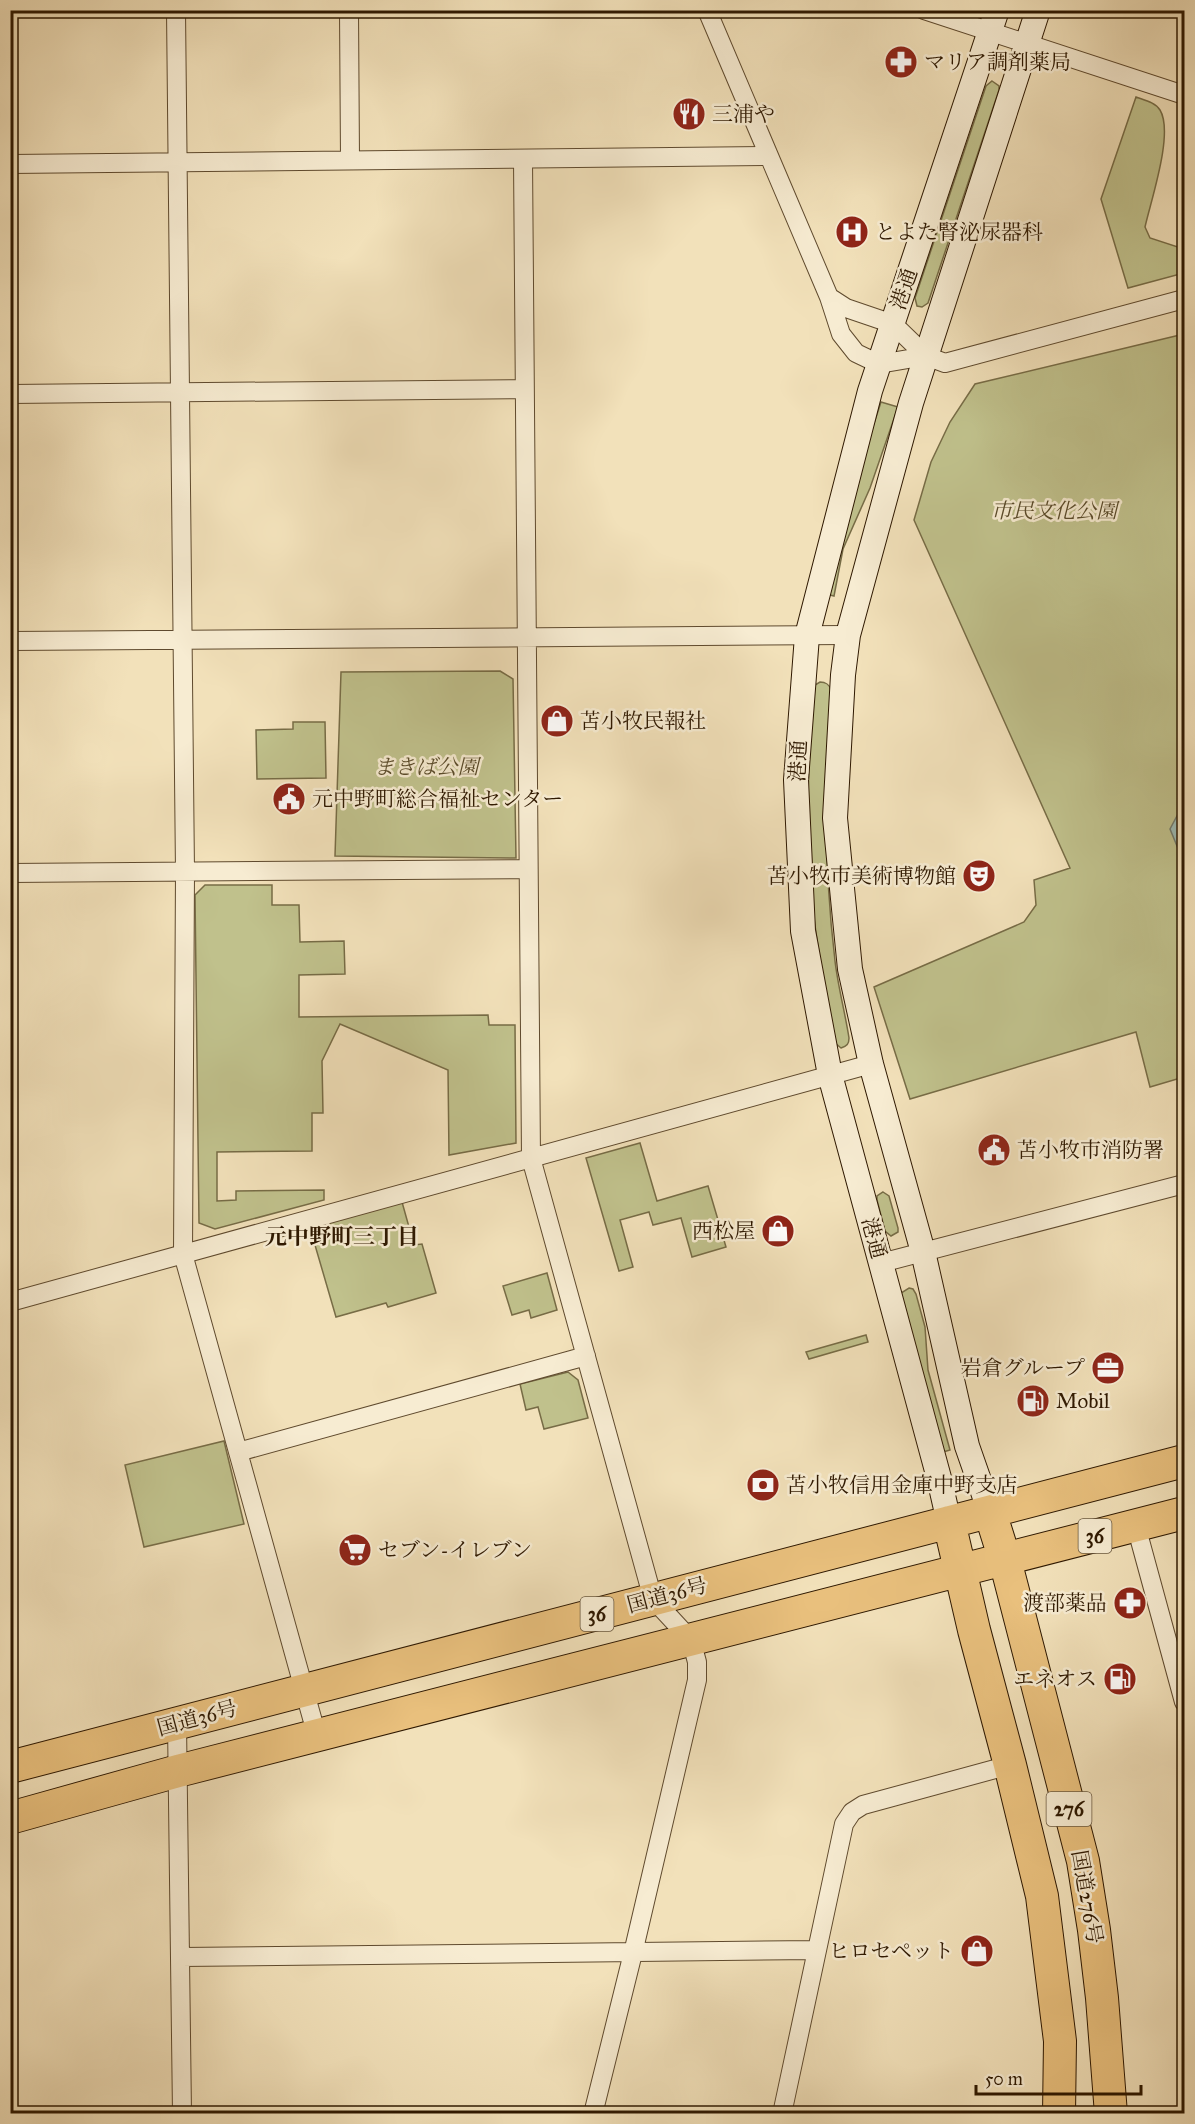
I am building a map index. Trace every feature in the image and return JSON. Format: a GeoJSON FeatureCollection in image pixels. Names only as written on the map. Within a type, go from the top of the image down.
{"type":"FeatureCollection","features":[{"type":"Feature","properties":{"kind":"highway","name":"国道36号"},"geometry":{"type":"LineString","coordinates":[[10,1767],[1185,1461]]}},
{"type":"Feature","properties":{"kind":"highway","name":"国道276号"},"geometry":{"type":"LineString","coordinates":[[990,1512],[1005,1560],[1083,1861],[1095,1930],[1111,2114]]}},
{"type":"Feature","properties":{"kind":"highway","name":"36"},"geometry":{"type":"LineString","coordinates":[[10,1818],[178,1771],[1185,1513]]}},
{"type":"Feature","properties":{"kind":"highway","name":"国道276号"},"geometry":{"type":"LineString","coordinates":[[949,1522],[974,1630],[1042,1896],[1060,2041],[1059,2114]]}},
{"type":"Feature","properties":{"kind":"street"},"geometry":{"type":"LineString","coordinates":[[176,10],[185,872],[183,1254],[316,1736]]}},
{"type":"Feature","properties":{"kind":"street"},"geometry":{"type":"LineString","coordinates":[[349,10],[350,160]]}},
{"type":"Feature","properties":{"kind":"street"},"geometry":{"type":"LineString","coordinates":[[707,10],[829,297],[842,334],[856,353],[879,364],[926,356]]}},
{"type":"Feature","properties":{"kind":"street"},"geometry":{"type":"LineString","coordinates":[[924,10],[994,21],[1028,44],[1185,95]]}},
{"type":"Feature","properties":{"kind":"street","name":"港通"},"geometry":{"type":"LineString","coordinates":[[990,1512],[967,1446],[923,1252],[872,1064],[850,969],[835,818],[843,675],[848,635],[911,403],[1038,10]]}},
{"type":"Feature","properties":{"kind":"street","name":"港通"},"geometry":{"type":"LineString","coordinates":[[949,1522],[830,1075],[802,919],[796,780],[807,636],[870,391],[994,21]]}},
{"type":"Feature","properties":{"kind":"street"},"geometry":{"type":"LineString","coordinates":[[10,164],[768,156]]}},
{"type":"Feature","properties":{"kind":"street"},"geometry":{"type":"LineString","coordinates":[[522,159],[531,1158],[653,1599],[691,1640],[697,1662],[697,1680],[593,2114]]}},
{"type":"Feature","properties":{"kind":"street"},"geometry":{"type":"LineString","coordinates":[[829,297],[846,308],[892,324],[926,356],[945,363],[1185,299]]}},
{"type":"Feature","properties":{"kind":"street"},"geometry":{"type":"LineString","coordinates":[[10,394],[524,389]]}},
{"type":"Feature","properties":{"kind":"street"},"geometry":{"type":"LineString","coordinates":[[10,640],[848,635]]}},
{"type":"Feature","properties":{"kind":"street"},"geometry":{"type":"LineString","coordinates":[[10,873],[527,869]]}},
{"type":"Feature","properties":{"kind":"street"},"geometry":{"type":"LineString","coordinates":[[10,1302],[872,1064]]}},
{"type":"Feature","properties":{"kind":"street"},"geometry":{"type":"LineString","coordinates":[[881,1263],[1185,1184]]}},
{"type":"Feature","properties":{"kind":"street"},"geometry":{"type":"LineString","coordinates":[[238,1452],[586,1356]]}},
{"type":"Feature","properties":{"kind":"street"},"geometry":{"type":"LineString","coordinates":[[1136,1526],[1185,1702]]}},
{"type":"Feature","properties":{"kind":"street"},"geometry":{"type":"LineString","coordinates":[[177,1723],[183,2114]]}},
{"type":"Feature","properties":{"kind":"street"},"geometry":{"type":"LineString","coordinates":[[782,2114],[844,1824],[852,1812],[863,1805],[1010,1765]]}},
{"type":"Feature","properties":{"kind":"street"},"geometry":{"type":"LineString","coordinates":[[181,1957],[817,1950]]}},
{"type":"Feature","properties":{"kind":"green space"},"geometry":{"type":"Polygon","coordinates":[[[992,81],[999,86],[999,90],[928,303],[922,307],[917,306],[915,298],[986,86],[992,81]]]}},
{"type":"Feature","properties":{"kind":"green space"},"geometry":{"type":"Polygon","coordinates":[[[1136,97],[1155,105],[1160,110],[1164,121],[1163,150],[1145,227],[1150,238],[1184,249],[1184,273],[1128,288],[1101,199],[1136,97]]]}},
{"type":"Feature","properties":{"kind":"green space","name":"市民文化公園"},"geometry":{"type":"Polygon","coordinates":[[[1184,334],[1184,1077],[1150,1087],[1136,1032],[910,1099],[874,987],[1024,922],[1036,905],[1034,880],[1070,868],[914,520],[931,462],[950,422],[975,384],[1184,334]]]}},
{"type":"Feature","properties":{"kind":"green space"},"geometry":{"type":"Polygon","coordinates":[[[881,402],[898,407],[870,488],[843,549],[834,596],[826,594],[854,485],[881,402]]]}},
{"type":"Feature","properties":{"kind":"green space","name":"まきば公園"},"geometry":{"type":"Polygon","coordinates":[[[500,671],[513,679],[516,858],[335,856],[341,672],[500,671]]]}},
{"type":"Feature","properties":{"kind":"green space"},"geometry":{"type":"Polygon","coordinates":[[[820,682],[827,684],[831,690],[826,792],[827,859],[835,961],[849,1038],[849,1042],[841,1048],[834,1042],[827,1004],[815,930],[809,867],[810,740],[814,690],[815,685],[820,682]]]}},
{"type":"Feature","properties":{"kind":"green space"},"geometry":{"type":"Polygon","coordinates":[[[293,722],[325,722],[326,778],[257,779],[256,730],[293,729],[293,722]]]}},
{"type":"Feature","properties":{"kind":"green space"},"geometry":{"type":"Polygon","coordinates":[[[205,885],[272,885],[272,905],[299,905],[300,942],[344,941],[345,974],[299,975],[299,1017],[488,1015],[489,1025],[515,1025],[516,1143],[449,1155],[448,1070],[340,1024],[322,1061],[323,1113],[312,1113],[312,1151],[217,1152],[217,1201],[236,1200],[236,1191],[324,1190],[324,1200],[215,1229],[199,1223],[195,895],[205,885]]]}},
{"type":"Feature","properties":{"kind":"green space"},"geometry":{"type":"Polygon","coordinates":[[[640,1143],[657,1201],[708,1186],[726,1247],[692,1257],[681,1218],[653,1225],[649,1212],[620,1220],[633,1267],[619,1271],[586,1158],[640,1143]]]}},
{"type":"Feature","properties":{"kind":"green space"},"geometry":{"type":"Polygon","coordinates":[[[883,1192],[889,1196],[898,1228],[898,1232],[891,1236],[885,1231],[877,1200],[877,1196],[883,1192]]]}},
{"type":"Feature","properties":{"kind":"green space"},"geometry":{"type":"Polygon","coordinates":[[[402,1202],[414,1245],[422,1244],[436,1293],[388,1307],[386,1303],[336,1317],[310,1228],[402,1202]]]}},
{"type":"Feature","properties":{"kind":"green space"},"geometry":{"type":"Polygon","coordinates":[[[547,1273],[557,1310],[531,1318],[529,1310],[512,1315],[503,1286],[547,1273]]]}},
{"type":"Feature","properties":{"kind":"green space"},"geometry":{"type":"Polygon","coordinates":[[[909,1288],[913,1289],[916,1294],[925,1327],[928,1370],[950,1450],[943,1452],[901,1293],[909,1288]]]}},
{"type":"Feature","properties":{"kind":"green space"},"geometry":{"type":"Polygon","coordinates":[[[866,1335],[868,1342],[809,1359],[806,1352],[866,1335]]]}},
{"type":"Feature","properties":{"kind":"green space"},"geometry":{"type":"Polygon","coordinates":[[[568,1372],[578,1380],[588,1418],[544,1429],[538,1407],[526,1410],[520,1384],[568,1372]]]}},
{"type":"Feature","properties":{"kind":"green space"},"geometry":{"type":"Polygon","coordinates":[[[224,1441],[244,1524],[144,1547],[125,1465],[224,1441]]]}},
{"type":"Feature","properties":{"kind":"water"},"geometry":{"type":"Polygon","coordinates":[[[1178,814],[1184,815],[1184,863],[1170,829],[1178,814]]]}},
{"type":"Feature","properties":{"kind":"place","name":"マリア調剤薬局"},"geometry":{"type":"Point","coordinates":[901,62]}},
{"type":"Feature","properties":{"kind":"place","name":"三浦や"},"geometry":{"type":"Point","coordinates":[689,114]}},
{"type":"Feature","properties":{"kind":"place","name":"とよた腎泌尿器科"},"geometry":{"type":"Point","coordinates":[852,232]}},
{"type":"Feature","properties":{"kind":"place","name":"苫小牧民報社"},"geometry":{"type":"Point","coordinates":[557,721]}},
{"type":"Feature","properties":{"kind":"place","name":"元中野町総合福祉センター"},"geometry":{"type":"Point","coordinates":[289,799]}},
{"type":"Feature","properties":{"kind":"place","name":"苫小牧市美術博物館"},"geometry":{"type":"Point","coordinates":[979,876]}},
{"type":"Feature","properties":{"kind":"place","name":"苫小牧市消防署"},"geometry":{"type":"Point","coordinates":[994,1150]}},
{"type":"Feature","properties":{"kind":"place","name":"西松屋"},"geometry":{"type":"Point","coordinates":[778,1231]}},
{"type":"Feature","properties":{"kind":"place","name":"岩倉グループ"},"geometry":{"type":"Point","coordinates":[1108,1368]}},
{"type":"Feature","properties":{"kind":"place","name":"Mobil"},"geometry":{"type":"Point","coordinates":[1033,1401]}},
{"type":"Feature","properties":{"kind":"place","name":"苫小牧信用金庫中野支店"},"geometry":{"type":"Point","coordinates":[763,1485]}},
{"type":"Feature","properties":{"kind":"place","name":"セブン-イレブン"},"geometry":{"type":"Point","coordinates":[355,1550]}},
{"type":"Feature","properties":{"kind":"place","name":"渡部薬品"},"geometry":{"type":"Point","coordinates":[1130,1603]}},
{"type":"Feature","properties":{"kind":"place","name":"エネオス"},"geometry":{"type":"Point","coordinates":[1120,1679]}},
{"type":"Feature","properties":{"kind":"place","name":"ヒロセペット"},"geometry":{"type":"Point","coordinates":[977,1951]}},
{"type":"Feature","properties":{"kind":"district","name":"元中野町三丁目"},"geometry":{"type":"Point","coordinates":[342,1236]}}]}
